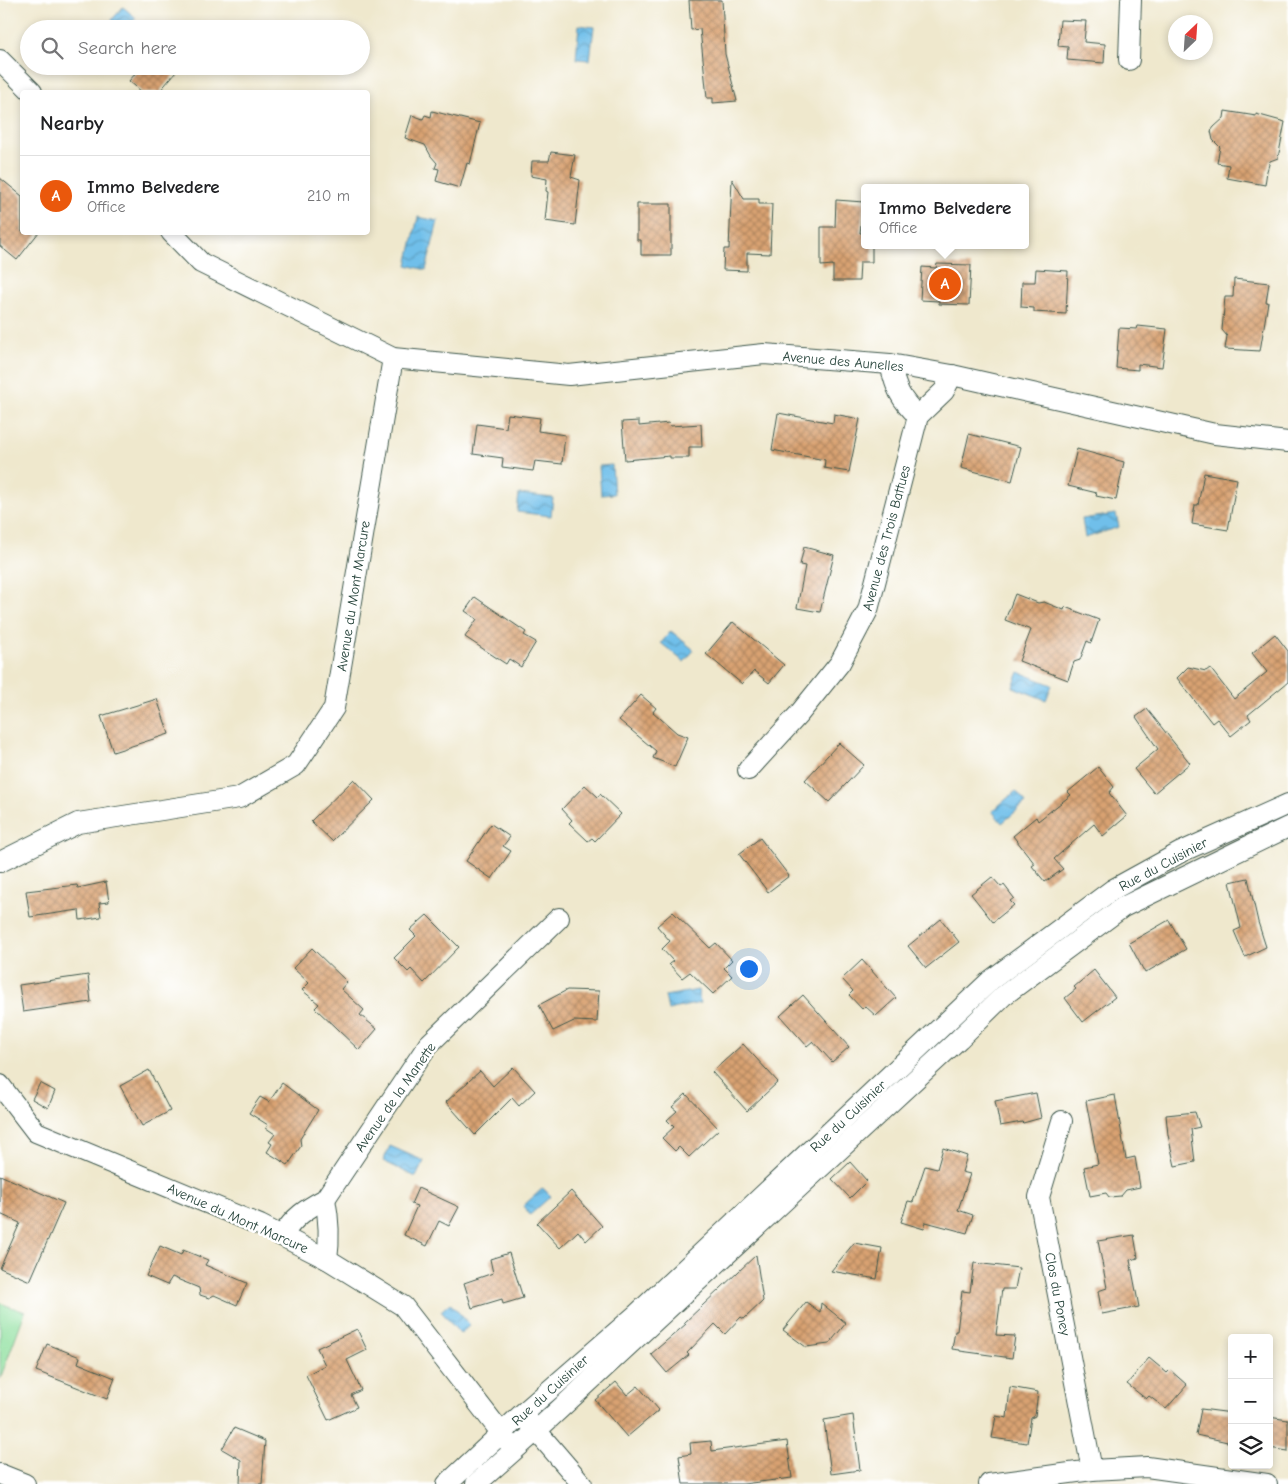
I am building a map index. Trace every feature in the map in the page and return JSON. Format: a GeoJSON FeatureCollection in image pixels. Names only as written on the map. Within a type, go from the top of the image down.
{"type":"FeatureCollection","features":[{"type":"Feature","properties":{"kind":"street"},"geometry":{"type":"LineString","coordinates":[[1129,60],[1131,0]]}},
{"type":"Feature","properties":{"kind":"street"},"geometry":{"type":"LineString","coordinates":[[0,60],[30,90]]}},
{"type":"Feature","properties":{"kind":"street"},"geometry":{"type":"LineString","coordinates":[[174,235],[201,263],[393,358]]}},
{"type":"Feature","properties":{"kind":"street","name":"Avenue des Aunelles"},"geometry":{"type":"LineString","coordinates":[[393,358],[568,375],[764,354],[890,364],[952,375],[1215,434],[1288,442]]}},
{"type":"Feature","properties":{"kind":"street","name":"Avenue du Mont Marcure"},"geometry":{"type":"LineString","coordinates":[[0,862],[78,824],[239,798],[296,765],[334,708],[393,358]]}},
{"type":"Feature","properties":{"kind":"street"},"geometry":{"type":"LineString","coordinates":[[890,364],[894,383],[904,403],[918,416],[944,391],[952,375]]}},
{"type":"Feature","properties":{"kind":"street","name":"Avenue des Trois Battues"},"geometry":{"type":"LineString","coordinates":[[748,770],[799,714],[840,663],[868,610],[918,416]]}},
{"type":"Feature","properties":{"kind":"street","name":"Rue du Cuisinier"},"geometry":{"type":"LineString","coordinates":[[447,1484],[522,1414],[644,1308],[992,980],[1112,890],[1181,852],[1288,804]]}},
{"type":"Feature","properties":{"kind":"street","name":"Rue du Cuisinier"},"geometry":{"type":"LineString","coordinates":[[476,1484],[930,1066],[1003,996],[1123,907],[1288,827]]}},
{"type":"Feature","properties":{"kind":"street","name":"Avenue de la Manette"},"geometry":{"type":"LineString","coordinates":[[282,1236],[291,1222],[309,1207],[325,1199],[428,1045],[559,918]]}},
{"type":"Feature","properties":{"kind":"street","name":"Avenue du Mont Marcure"},"geometry":{"type":"LineString","coordinates":[[0,1085],[36,1132],[260,1225],[327,1259],[403,1306],[514,1450]]}},
{"type":"Feature","properties":{"kind":"street","name":"Clos du Poney"},"geometry":{"type":"LineString","coordinates":[[1062,1121],[1039,1197],[1092,1470]]}},
{"type":"Feature","properties":{"kind":"street"},"geometry":{"type":"LineString","coordinates":[[325,1199],[329,1219],[330,1242],[327,1259]]}},
{"type":"Feature","properties":{"kind":"street"},"geometry":{"type":"LineString","coordinates":[[522,1414],[582,1484]]}},
{"type":"Feature","properties":{"kind":"street"},"geometry":{"type":"LineString","coordinates":[[989,1484],[1092,1470],[1147,1467],[1267,1484]]}},
{"type":"Feature","properties":{"kind":"street"},"geometry":{"type":"LineString","coordinates":[[0,1474],[25,1484]]}},
{"type":"Feature","properties":{"kind":"green space"},"geometry":{"type":"Polygon","coordinates":[[[0,1303],[25,1312],[0,1379],[0,1303]]]}},
{"type":"Feature","properties":{"kind":"water"},"geometry":{"type":"Polygon","coordinates":[[[123,7],[136,18],[134,20],[112,20],[123,7]]]}},
{"type":"Feature","properties":{"kind":"water"},"geometry":{"type":"Polygon","coordinates":[[[579,25],[594,27],[590,60],[576,59],[579,25]]]}},
{"type":"Feature","properties":{"kind":"water"},"geometry":{"type":"Polygon","coordinates":[[[418,217],[438,221],[426,270],[407,265],[418,217]]]}},
{"type":"Feature","properties":{"kind":"water"},"geometry":{"type":"Polygon","coordinates":[[[612,465],[614,494],[601,495],[599,466],[612,465]]]}},
{"type":"Feature","properties":{"kind":"water"},"geometry":{"type":"Polygon","coordinates":[[[519,494],[553,498],[551,516],[517,512],[519,494]]]}},
{"type":"Feature","properties":{"kind":"water"},"geometry":{"type":"Polygon","coordinates":[[[1116,514],[1119,527],[1085,538],[1082,519],[1116,514]]]}},
{"type":"Feature","properties":{"kind":"water"},"geometry":{"type":"Polygon","coordinates":[[[671,631],[694,650],[684,662],[661,643],[671,631]]]}},
{"type":"Feature","properties":{"kind":"water"},"geometry":{"type":"Polygon","coordinates":[[[1019,672],[1052,685],[1046,700],[1013,687],[1019,672]]]}},
{"type":"Feature","properties":{"kind":"water"},"geometry":{"type":"Polygon","coordinates":[[[1016,791],[1026,803],[1002,823],[992,811],[1016,791]]]}},
{"type":"Feature","properties":{"kind":"water"},"geometry":{"type":"Polygon","coordinates":[[[698,990],[700,1003],[668,1010],[665,996],[698,990]]]}},
{"type":"Feature","properties":{"kind":"water"},"geometry":{"type":"Polygon","coordinates":[[[390,1146],[424,1161],[416,1177],[383,1161],[390,1146]]]}},
{"type":"Feature","properties":{"kind":"water"},"geometry":{"type":"Polygon","coordinates":[[[543,1188],[551,1196],[530,1215],[523,1206],[543,1188]]]}},
{"type":"Feature","properties":{"kind":"water"},"geometry":{"type":"Polygon","coordinates":[[[450,1303],[470,1325],[460,1334],[441,1311],[450,1303]]]}},
{"type":"Feature","properties":{"kind":"building"},"geometry":{"type":"Polygon","coordinates":[[[689,0],[722,0],[725,54],[737,101],[713,103],[713,98],[707,98],[700,29],[691,30],[689,0]]]}},
{"type":"Feature","properties":{"kind":"building"},"geometry":{"type":"Polygon","coordinates":[[[1060,20],[1086,21],[1084,42],[1105,44],[1104,63],[1067,60],[1068,47],[1058,46],[1060,20]]]}},
{"type":"Feature","properties":{"kind":"building"},"geometry":{"type":"Polygon","coordinates":[[[134,75],[173,75],[161,90],[140,90],[129,81],[134,75]]]}},
{"type":"Feature","properties":{"kind":"building"},"geometry":{"type":"Polygon","coordinates":[[[432,111],[480,123],[470,164],[467,163],[460,188],[436,181],[439,169],[435,168],[437,163],[425,145],[405,138],[412,115],[423,119],[425,115],[431,117],[432,111]]]}},
{"type":"Feature","properties":{"kind":"building"},"geometry":{"type":"Polygon","coordinates":[[[1225,111],[1256,116],[1256,114],[1285,122],[1278,158],[1270,161],[1265,185],[1227,178],[1229,165],[1217,163],[1220,147],[1213,140],[1211,131],[1224,118],[1225,111]]]}},
{"type":"Feature","properties":{"kind":"building"},"geometry":{"type":"Polygon","coordinates":[[[551,152],[575,155],[571,177],[580,180],[575,225],[545,221],[548,192],[546,191],[547,179],[531,176],[532,161],[549,161],[551,152]]]}},
{"type":"Feature","properties":{"kind":"building"},"geometry":{"type":"Polygon","coordinates":[[[0,178],[20,194],[20,235],[37,235],[17,260],[0,246],[0,178]]]}},
{"type":"Feature","properties":{"kind":"building"},"geometry":{"type":"Polygon","coordinates":[[[732,179],[744,199],[759,199],[759,204],[772,204],[770,254],[747,253],[747,271],[723,270],[724,249],[729,249],[732,179]]]}},
{"type":"Feature","properties":{"kind":"building"},"geometry":{"type":"Polygon","coordinates":[[[836,200],[861,202],[861,249],[872,249],[872,262],[860,262],[859,281],[833,281],[833,265],[821,266],[821,227],[835,227],[836,200]]]}},
{"type":"Feature","properties":{"kind":"building"},"geometry":{"type":"Polygon","coordinates":[[[637,204],[671,204],[671,255],[641,255],[641,240],[637,240],[637,204]]]}},
{"type":"Feature","properties":{"kind":"building"},"geometry":{"type":"Polygon","coordinates":[[[937,264],[971,265],[969,305],[939,304],[939,301],[920,300],[922,267],[936,268],[937,264]]]}},
{"type":"Feature","properties":{"kind":"building"},"geometry":{"type":"Polygon","coordinates":[[[1036,269],[1068,271],[1066,314],[1034,312],[1034,308],[1021,307],[1022,282],[1035,282],[1036,269]]]}},
{"type":"Feature","properties":{"kind":"building"},"geometry":{"type":"Polygon","coordinates":[[[1234,279],[1269,283],[1266,302],[1268,302],[1260,351],[1225,349],[1227,336],[1222,330],[1225,297],[1233,297],[1234,279]]]}},
{"type":"Feature","properties":{"kind":"building"},"geometry":{"type":"Polygon","coordinates":[[[1138,326],[1167,329],[1162,367],[1138,364],[1138,370],[1116,368],[1119,328],[1137,329],[1138,326]]]}},
{"type":"Feature","properties":{"kind":"building"},"geometry":{"type":"Polygon","coordinates":[[[778,413],[833,423],[834,414],[860,419],[849,472],[824,468],[825,460],[772,450],[778,413]]]}},
{"type":"Feature","properties":{"kind":"building"},"geometry":{"type":"Polygon","coordinates":[[[508,414],[540,418],[538,431],[565,435],[562,464],[535,461],[533,471],[502,467],[503,458],[473,454],[477,424],[506,428],[508,414]]]}},
{"type":"Feature","properties":{"kind":"building"},"geometry":{"type":"Polygon","coordinates":[[[639,421],[639,426],[669,423],[670,426],[701,424],[702,447],[689,447],[689,458],[670,458],[670,456],[625,460],[622,422],[639,421]]]}},
{"type":"Feature","properties":{"kind":"building"},"geometry":{"type":"Polygon","coordinates":[[[969,434],[1021,447],[1012,481],[961,468],[969,434]]]}},
{"type":"Feature","properties":{"kind":"building"},"geometry":{"type":"Polygon","coordinates":[[[1077,449],[1124,462],[1116,500],[1096,496],[1097,493],[1068,486],[1077,449]]]}},
{"type":"Feature","properties":{"kind":"building"},"geometry":{"type":"Polygon","coordinates":[[[1204,473],[1237,479],[1228,530],[1192,524],[1204,473]]]}},
{"type":"Feature","properties":{"kind":"building"},"geometry":{"type":"Polygon","coordinates":[[[804,547],[834,555],[820,612],[797,608],[805,566],[800,565],[804,547]]]}},
{"type":"Feature","properties":{"kind":"building"},"geometry":{"type":"Polygon","coordinates":[[[1015,594],[1064,610],[1065,607],[1099,620],[1091,643],[1087,641],[1080,660],[1074,662],[1068,680],[1019,661],[1031,630],[1005,620],[1015,594]]]}},
{"type":"Feature","properties":{"kind":"building"},"geometry":{"type":"Polygon","coordinates":[[[475,597],[526,632],[524,635],[536,642],[521,667],[509,659],[506,664],[465,637],[477,619],[465,611],[475,597]]]}},
{"type":"Feature","properties":{"kind":"building"},"geometry":{"type":"Polygon","coordinates":[[[733,622],[784,665],[769,683],[754,671],[742,684],[706,654],[733,622]]]}},
{"type":"Feature","properties":{"kind":"building"},"geometry":{"type":"Polygon","coordinates":[[[1275,634],[1288,651],[1288,682],[1248,715],[1251,720],[1231,736],[1217,719],[1212,723],[1177,678],[1188,667],[1206,671],[1210,668],[1234,699],[1267,672],[1252,653],[1275,634]]]}},
{"type":"Feature","properties":{"kind":"building"},"geometry":{"type":"Polygon","coordinates":[[[641,695],[656,708],[653,712],[677,733],[688,737],[675,767],[653,758],[656,751],[619,720],[641,695]]]}},
{"type":"Feature","properties":{"kind":"building"},"geometry":{"type":"Polygon","coordinates":[[[157,699],[169,734],[113,752],[101,716],[157,699]]]}},
{"type":"Feature","properties":{"kind":"building"},"geometry":{"type":"Polygon","coordinates":[[[1147,709],[1190,763],[1154,793],[1134,769],[1158,749],[1136,717],[1147,709]]]}},
{"type":"Feature","properties":{"kind":"building"},"geometry":{"type":"Polygon","coordinates":[[[839,743],[864,765],[829,802],[805,780],[839,743]]]}},
{"type":"Feature","properties":{"kind":"building"},"geometry":{"type":"Polygon","coordinates":[[[1098,767],[1114,787],[1109,793],[1127,816],[1103,836],[1094,824],[1054,859],[1063,869],[1045,882],[1032,866],[1035,864],[1013,836],[1036,817],[1038,821],[1071,795],[1068,792],[1098,767]]]}},
{"type":"Feature","properties":{"kind":"building"},"geometry":{"type":"Polygon","coordinates":[[[354,779],[374,800],[332,841],[311,821],[354,779]]]}},
{"type":"Feature","properties":{"kind":"building"},"geometry":{"type":"Polygon","coordinates":[[[585,785],[598,797],[600,794],[621,814],[595,841],[592,838],[588,841],[569,823],[572,820],[562,809],[585,785]]]}},
{"type":"Feature","properties":{"kind":"building"},"geometry":{"type":"Polygon","coordinates":[[[491,824],[510,837],[503,846],[511,851],[492,879],[466,861],[491,824]]]}},
{"type":"Feature","properties":{"kind":"building"},"geometry":{"type":"Polygon","coordinates":[[[760,838],[789,876],[768,892],[739,854],[760,838]]]}},
{"type":"Feature","properties":{"kind":"building"},"geometry":{"type":"Polygon","coordinates":[[[992,877],[1001,887],[1004,885],[1014,898],[1010,901],[1014,905],[993,922],[971,894],[992,877]]]}},
{"type":"Feature","properties":{"kind":"building"},"geometry":{"type":"Polygon","coordinates":[[[1248,878],[1266,947],[1245,957],[1234,931],[1241,928],[1230,882],[1248,878]]]}},
{"type":"Feature","properties":{"kind":"building"},"geometry":{"type":"Polygon","coordinates":[[[106,882],[109,902],[99,903],[101,917],[80,920],[79,910],[30,917],[26,891],[77,885],[78,888],[106,882]]]}},
{"type":"Feature","properties":{"kind":"building"},"geometry":{"type":"Polygon","coordinates":[[[673,912],[710,948],[716,943],[732,960],[724,968],[732,976],[713,994],[690,972],[682,978],[669,964],[673,961],[662,949],[670,941],[657,926],[673,912]]]}},
{"type":"Feature","properties":{"kind":"building"},"geometry":{"type":"Polygon","coordinates":[[[427,915],[459,947],[424,983],[411,969],[408,972],[394,958],[416,936],[410,930],[427,915]]]}},
{"type":"Feature","properties":{"kind":"building"},"geometry":{"type":"Polygon","coordinates":[[[941,919],[959,942],[926,968],[908,946],[941,919]]]}},
{"type":"Feature","properties":{"kind":"building"},"geometry":{"type":"Polygon","coordinates":[[[1169,920],[1186,949],[1145,973],[1129,943],[1169,920]]]}},
{"type":"Feature","properties":{"kind":"building"},"geometry":{"type":"Polygon","coordinates":[[[312,948],[347,982],[341,989],[364,1010],[360,1015],[377,1029],[359,1050],[315,1008],[319,1004],[302,990],[309,983],[293,968],[312,948]]]}},
{"type":"Feature","properties":{"kind":"building"},"geometry":{"type":"Polygon","coordinates":[[[862,960],[896,998],[876,1016],[865,1006],[862,1009],[849,995],[853,991],[842,979],[862,960]]]}},
{"type":"Feature","properties":{"kind":"building"},"geometry":{"type":"Polygon","coordinates":[[[1094,970],[1115,997],[1083,1022],[1065,998],[1076,989],[1074,987],[1094,970]]]}},
{"type":"Feature","properties":{"kind":"building"},"geometry":{"type":"Polygon","coordinates":[[[88,975],[91,1002],[23,1012],[19,985],[88,975]]]}},
{"type":"Feature","properties":{"kind":"building"},"geometry":{"type":"Polygon","coordinates":[[[567,990],[599,991],[597,1022],[574,1021],[553,1031],[539,1005],[567,990]]]}},
{"type":"Feature","properties":{"kind":"building"},"geometry":{"type":"Polygon","coordinates":[[[803,995],[849,1047],[832,1062],[813,1041],[807,1046],[780,1016],[803,995]]]}},
{"type":"Feature","properties":{"kind":"building"},"geometry":{"type":"Polygon","coordinates":[[[743,1044],[778,1082],[747,1111],[712,1072],[743,1044]]]}},
{"type":"Feature","properties":{"kind":"building"},"geometry":{"type":"Polygon","coordinates":[[[513,1067],[535,1091],[519,1106],[512,1098],[475,1135],[446,1102],[480,1071],[493,1086],[513,1067]]]}},
{"type":"Feature","properties":{"kind":"building"},"geometry":{"type":"Polygon","coordinates":[[[149,1070],[170,1111],[142,1126],[120,1086],[149,1070]]]}},
{"type":"Feature","properties":{"kind":"building"},"geometry":{"type":"Polygon","coordinates":[[[40,1083],[55,1091],[48,1108],[32,1099],[40,1083]]]}},
{"type":"Feature","properties":{"kind":"building"},"geometry":{"type":"Polygon","coordinates":[[[282,1083],[318,1110],[300,1139],[301,1146],[288,1165],[267,1152],[272,1144],[269,1142],[275,1134],[266,1128],[268,1125],[249,1113],[260,1097],[269,1102],[282,1083]]]}},
{"type":"Feature","properties":{"kind":"building"},"geometry":{"type":"Polygon","coordinates":[[[1036,1093],[1041,1118],[1000,1126],[995,1101],[1036,1093]]]}},
{"type":"Feature","properties":{"kind":"building"},"geometry":{"type":"Polygon","coordinates":[[[686,1094],[719,1129],[689,1157],[679,1147],[675,1151],[662,1138],[674,1127],[667,1120],[677,1111],[672,1107],[686,1094]]]}},
{"type":"Feature","properties":{"kind":"building"},"geometry":{"type":"Polygon","coordinates":[[[1115,1095],[1126,1159],[1135,1157],[1140,1187],[1126,1190],[1121,1196],[1109,1197],[1106,1193],[1090,1196],[1084,1167],[1098,1164],[1086,1101],[1115,1095]]]}},
{"type":"Feature","properties":{"kind":"building"},"geometry":{"type":"Polygon","coordinates":[[[1195,1112],[1200,1127],[1191,1129],[1195,1162],[1175,1166],[1168,1135],[1166,1115],[1195,1112]]]}},
{"type":"Feature","properties":{"kind":"building"},"geometry":{"type":"Polygon","coordinates":[[[943,1148],[967,1156],[962,1172],[970,1174],[958,1210],[973,1215],[967,1233],[926,1222],[924,1229],[901,1222],[908,1201],[913,1202],[925,1166],[937,1169],[943,1148]]]}},
{"type":"Feature","properties":{"kind":"building"},"geometry":{"type":"Polygon","coordinates":[[[850,1162],[867,1181],[850,1198],[832,1179],[850,1162]]]}},
{"type":"Feature","properties":{"kind":"building"},"geometry":{"type":"Polygon","coordinates":[[[0,1175],[64,1203],[30,1281],[0,1268],[20,1223],[0,1214],[0,1175]]]}},
{"type":"Feature","properties":{"kind":"building"},"geometry":{"type":"Polygon","coordinates":[[[418,1188],[459,1207],[449,1226],[439,1221],[427,1246],[404,1235],[417,1206],[411,1204],[418,1188]]]}},
{"type":"Feature","properties":{"kind":"building"},"geometry":{"type":"Polygon","coordinates":[[[571,1191],[602,1226],[586,1241],[578,1231],[560,1248],[537,1223],[571,1191]]]}},
{"type":"Feature","properties":{"kind":"building"},"geometry":{"type":"Polygon","coordinates":[[[1134,1235],[1138,1258],[1130,1260],[1139,1307],[1102,1314],[1098,1291],[1107,1288],[1098,1241],[1134,1235]]]}},
{"type":"Feature","properties":{"kind":"building"},"geometry":{"type":"Polygon","coordinates":[[[854,1243],[882,1248],[877,1279],[831,1271],[854,1243]]]}},
{"type":"Feature","properties":{"kind":"building"},"geometry":{"type":"Polygon","coordinates":[[[160,1246],[181,1255],[183,1250],[208,1260],[205,1265],[247,1283],[237,1305],[214,1295],[209,1298],[200,1295],[199,1288],[172,1277],[167,1285],[146,1276],[160,1246]]]}},
{"type":"Feature","properties":{"kind":"building"},"geometry":{"type":"Polygon","coordinates":[[[509,1253],[523,1298],[503,1304],[502,1299],[472,1308],[464,1283],[493,1273],[490,1259],[509,1253]]]}},
{"type":"Feature","properties":{"kind":"building"},"geometry":{"type":"Polygon","coordinates":[[[756,1255],[763,1301],[744,1319],[741,1317],[725,1334],[715,1324],[687,1353],[689,1355],[667,1373],[651,1354],[686,1324],[684,1323],[756,1255]]]}},
{"type":"Feature","properties":{"kind":"building"},"geometry":{"type":"Polygon","coordinates":[[[974,1263],[1019,1268],[1015,1289],[1002,1289],[996,1335],[1015,1336],[1012,1358],[952,1349],[955,1331],[957,1331],[962,1291],[970,1292],[974,1263]]]}},
{"type":"Feature","properties":{"kind":"building"},"geometry":{"type":"Polygon","coordinates":[[[806,1302],[820,1312],[821,1303],[846,1323],[829,1344],[806,1347],[783,1330],[806,1302]]]}},
{"type":"Feature","properties":{"kind":"building"},"geometry":{"type":"Polygon","coordinates":[[[357,1329],[367,1350],[347,1360],[361,1390],[351,1395],[357,1407],[328,1420],[306,1375],[325,1365],[317,1348],[357,1329]]]}},
{"type":"Feature","properties":{"kind":"building"},"geometry":{"type":"Polygon","coordinates":[[[47,1344],[80,1357],[78,1363],[115,1378],[107,1399],[36,1371],[47,1344]]]}},
{"type":"Feature","properties":{"kind":"building"},"geometry":{"type":"Polygon","coordinates":[[[1149,1358],[1167,1373],[1170,1370],[1187,1385],[1166,1409],[1149,1396],[1146,1399],[1127,1384],[1149,1358]]]}},
{"type":"Feature","properties":{"kind":"building"},"geometry":{"type":"Polygon","coordinates":[[[616,1382],[627,1395],[638,1386],[659,1410],[627,1437],[595,1400],[616,1382]]]}},
{"type":"Feature","properties":{"kind":"building"},"geometry":{"type":"Polygon","coordinates":[[[1010,1387],[1038,1392],[1035,1416],[1031,1418],[1027,1443],[992,1438],[996,1416],[1007,1418],[1010,1387]]]}},
{"type":"Feature","properties":{"kind":"building"},"geometry":{"type":"Polygon","coordinates":[[[1201,1409],[1228,1412],[1228,1442],[1196,1435],[1201,1409]]]}},
{"type":"Feature","properties":{"kind":"building"},"geometry":{"type":"Polygon","coordinates":[[[853,1415],[860,1470],[831,1474],[824,1420],[853,1415]]]}},
{"type":"Feature","properties":{"kind":"building"},"geometry":{"type":"Polygon","coordinates":[[[1273,1418],[1288,1420],[1288,1451],[1273,1449],[1273,1418]]]}},
{"type":"Feature","properties":{"kind":"building"},"geometry":{"type":"Polygon","coordinates":[[[234,1428],[265,1441],[262,1484],[240,1484],[241,1460],[222,1449],[234,1428]]]}},
{"type":"Feature","properties":{"kind":"building"},"geometry":{"type":"Polygon","coordinates":[[[711,1441],[712,1451],[787,1441],[792,1478],[743,1484],[683,1484],[679,1456],[691,1454],[690,1443],[711,1441]]]}},
{"type":"Feature","properties":{"kind":"place","name":"Immo Belvedere"},"geometry":{"type":"Point","coordinates":[945,284]}}]}
